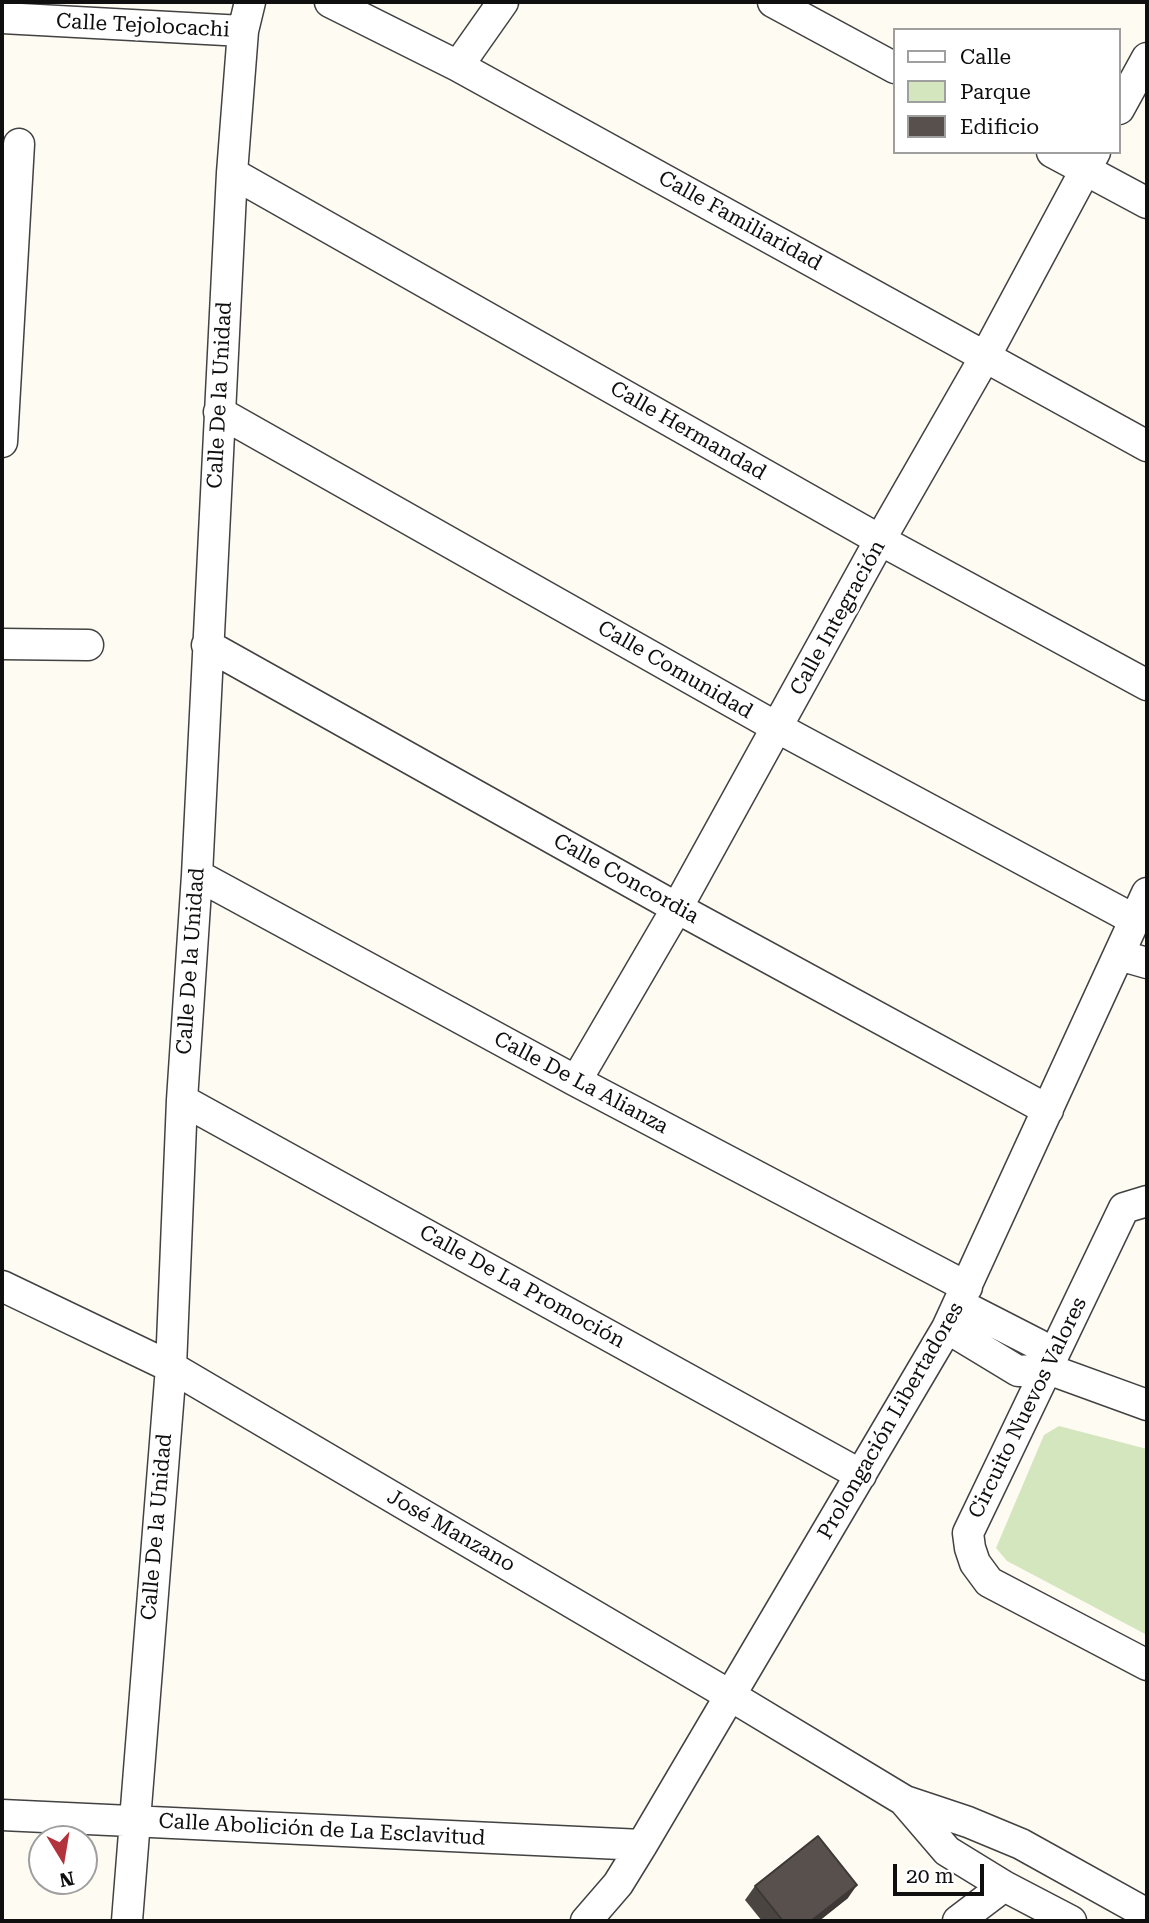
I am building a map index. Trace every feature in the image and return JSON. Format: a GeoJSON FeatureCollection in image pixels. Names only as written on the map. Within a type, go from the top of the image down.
{"type":"FeatureCollection","features":[{"type":"Feature","properties":{"kind":"street","name":"Calle De la Unidad"},"geometry":{"type":"LineString","coordinates":[[127,1921],[171,1367],[232,173],[243,31],[250,2]]}},
{"type":"Feature","properties":{"kind":"street","name":"Calle Familiaridad"},"geometry":{"type":"LineString","coordinates":[[330,2],[458,66],[1147,446]]}},
{"type":"Feature","properties":{"kind":"street"},"geometry":{"type":"LineString","coordinates":[[458,66],[503,2]]}},
{"type":"Feature","properties":{"kind":"street"},"geometry":{"type":"LineString","coordinates":[[773,2],[894,67]]}},
{"type":"Feature","properties":{"kind":"street","name":"Calle Tejolocachi"},"geometry":{"type":"LineString","coordinates":[[2,18],[113,13],[243,31]]}},
{"type":"Feature","properties":{"kind":"street"},"geometry":{"type":"LineString","coordinates":[[1121,105],[1147,58]]}},
{"type":"Feature","properties":{"kind":"street"},"geometry":{"type":"LineString","coordinates":[[2,442],[9,222],[19,144]]}},
{"type":"Feature","properties":{"kind":"street"},"geometry":{"type":"LineString","coordinates":[[1060,154],[1090,161],[1147,203]]}},
{"type":"Feature","properties":{"kind":"street","name":"Calle Integración"},"geometry":{"type":"LineString","coordinates":[[576,1082],[778,728],[880,540],[985,357],[1090,161]]}},
{"type":"Feature","properties":{"kind":"street","name":"Calle Hermandad"},"geometry":{"type":"LineString","coordinates":[[232,173],[880,540],[1147,685]]}},
{"type":"Feature","properties":{"kind":"street","name":"Calle Comunidad"},"geometry":{"type":"LineString","coordinates":[[219,412],[778,728],[1135,920]]}},
{"type":"Feature","properties":{"kind":"street"},"geometry":{"type":"LineString","coordinates":[[2,644],[88,645]]}},
{"type":"Feature","properties":{"kind":"street","name":"Calle Concordia"},"geometry":{"type":"LineString","coordinates":[[207,645],[677,908],[1048,1110]]}},
{"type":"Feature","properties":{"kind":"street","name":"Calle De La Alianza"},"geometry":{"type":"LineString","coordinates":[[197,875],[576,1082],[958,1306],[1039,1345],[1048,1369]]}},
{"type":"Feature","properties":{"kind":"street","name":"Prolongación Libertadores"},"geometry":{"type":"LineString","coordinates":[[586,1921],[618,1884],[642,1845],[958,1306],[1147,893]]}},
{"type":"Feature","properties":{"kind":"street"},"geometry":{"type":"LineString","coordinates":[[1119,955],[1147,963]]}},
{"type":"Feature","properties":{"kind":"street","name":"Calle De La Promoción"},"geometry":{"type":"LineString","coordinates":[[183,1100],[861,1475]]}},
{"type":"Feature","properties":{"kind":"street","name":"Circuito Nuevos Valores"},"geometry":{"type":"LineString","coordinates":[[1147,1201],[1124,1208],[968,1533],[975,1563],[989,1582],[1147,1665]]}},
{"type":"Feature","properties":{"kind":"street","name":"José Manzano"},"geometry":{"type":"LineString","coordinates":[[2,1286],[171,1367],[905,1801]]}},
{"type":"Feature","properties":{"kind":"street"},"geometry":{"type":"LineString","coordinates":[[1048,1369],[1147,1405]]}},
{"type":"Feature","properties":{"kind":"street"},"geometry":{"type":"LineString","coordinates":[[905,1801],[947,1851],[1004,1886],[1071,1921]]}},
{"type":"Feature","properties":{"kind":"street"},"geometry":{"type":"LineString","coordinates":[[905,1801],[968,1822],[1021,1844],[1147,1914]]}},
{"type":"Feature","properties":{"kind":"street","name":"Calle Abolición de La Esclavitud"},"geometry":{"type":"LineString","coordinates":[[2,1815],[642,1845]]}},
{"type":"Feature","properties":{"kind":"street"},"geometry":{"type":"LineString","coordinates":[[958,1921],[1004,1886]]}},
{"type":"Feature","properties":{"kind":"green space"},"geometry":{"type":"Polygon","coordinates":[[[1059,1426],[1147,1449],[1147,1635],[1007,1561],[996,1548],[1044,1435],[1059,1426]]]}},
{"type":"Feature","properties":{"kind":"building"},"geometry":{"type":"Polygon","coordinates":[[[818,1836],[857,1885],[811,1921],[783,1921],[755,1886],[818,1836]]]}}]}
